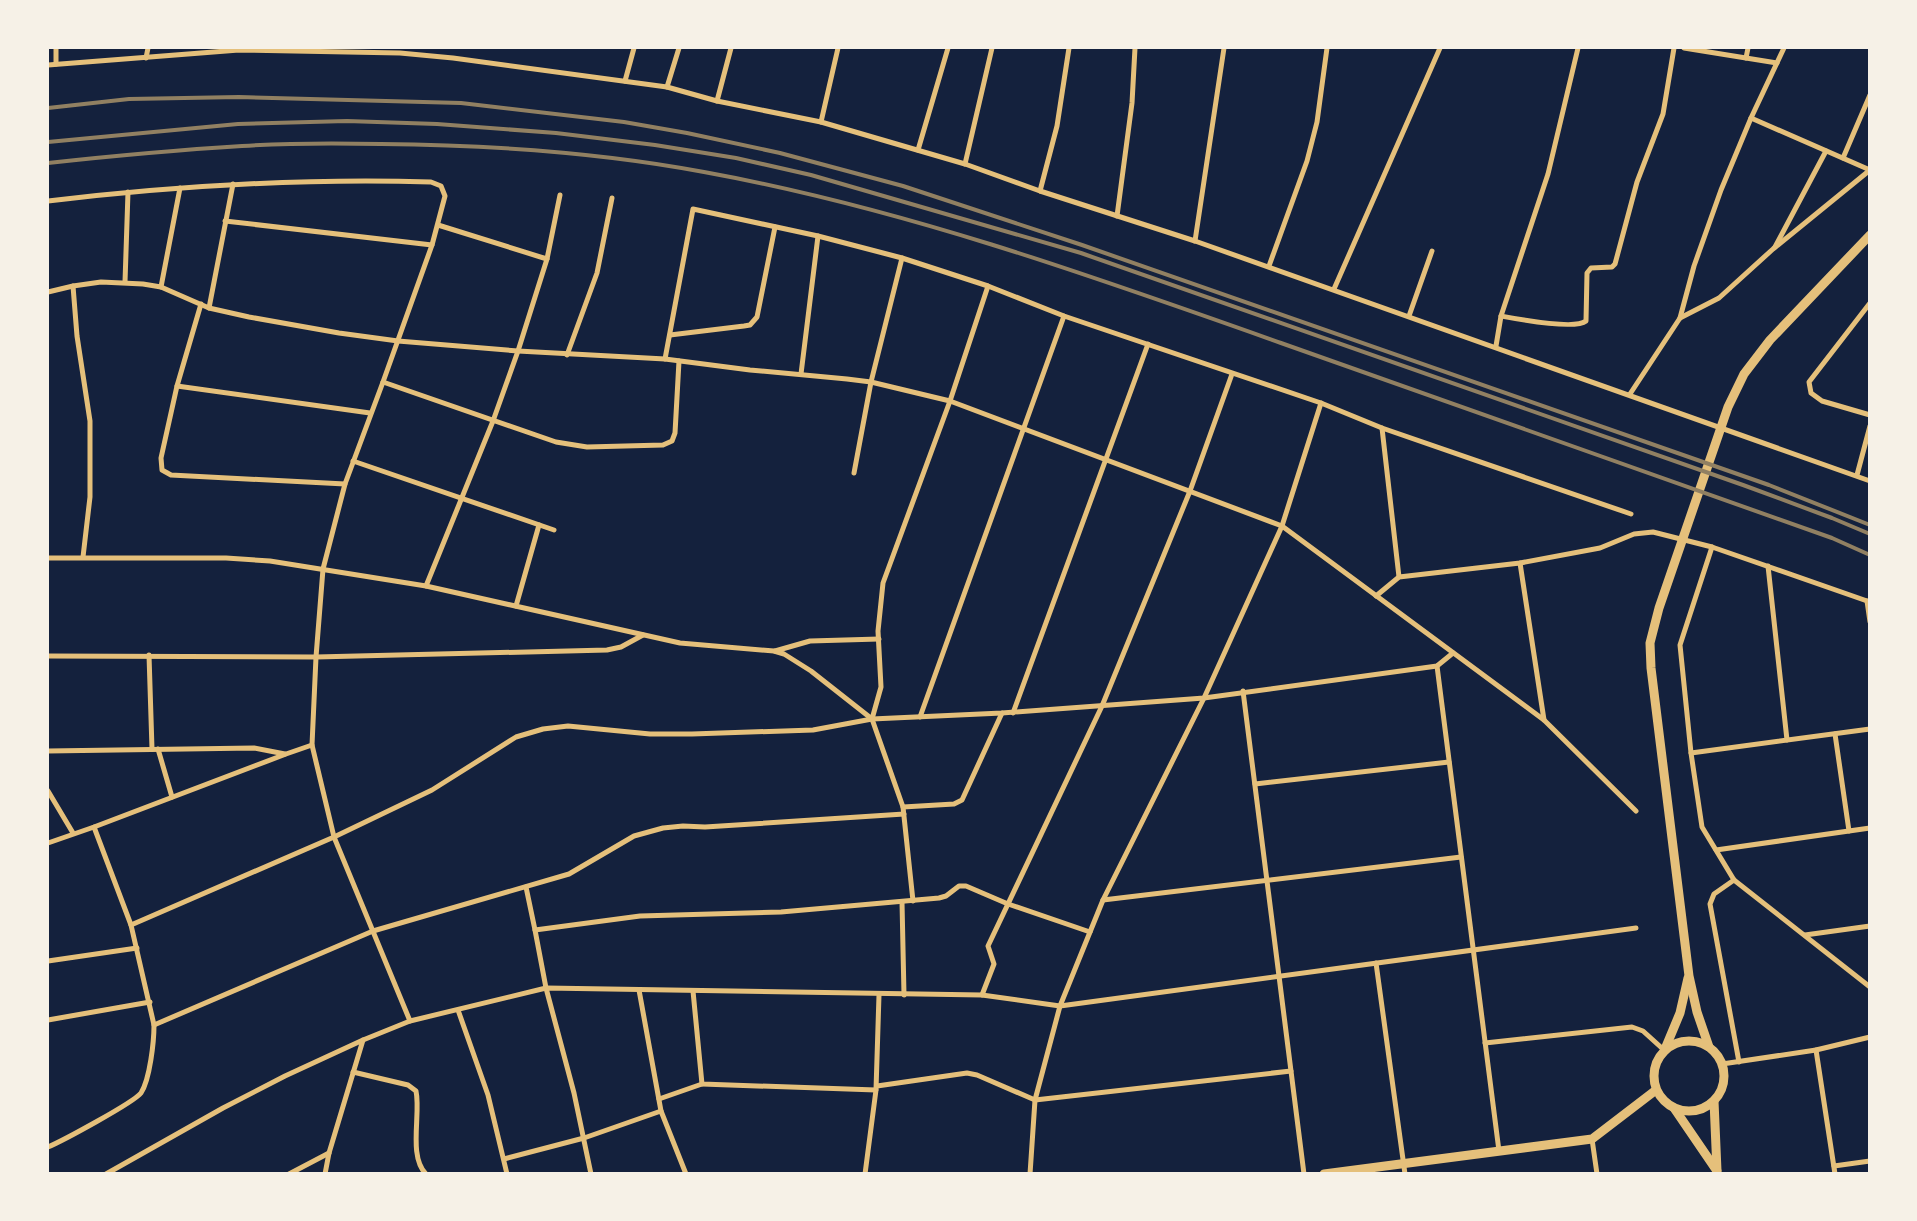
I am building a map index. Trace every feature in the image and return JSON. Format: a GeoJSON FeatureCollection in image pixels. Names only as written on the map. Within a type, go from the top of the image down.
{"type":"FeatureCollection","features":[{"type":"Feature","properties":{"kind":"street"},"geometry":{"type":"LineString","coordinates":[[56,48],[56,64]]}},
{"type":"Feature","properties":{"kind":"street"},"geometry":{"type":"LineString","coordinates":[[146,58],[148,48]]}},
{"type":"Feature","properties":{"kind":"street"},"geometry":{"type":"LineString","coordinates":[[625,81],[634,48]]}},
{"type":"Feature","properties":{"kind":"street"},"geometry":{"type":"LineString","coordinates":[[667,88],[679,48]]}},
{"type":"Feature","properties":{"kind":"street"},"geometry":{"type":"LineString","coordinates":[[717,101],[731,48]]}},
{"type":"Feature","properties":{"kind":"street"},"geometry":{"type":"LineString","coordinates":[[821,122],[838,48]]}},
{"type":"Feature","properties":{"kind":"street"},"geometry":{"type":"LineString","coordinates":[[918,150],[948,48]]}},
{"type":"Feature","properties":{"kind":"street"},"geometry":{"type":"LineString","coordinates":[[965,164],[992,48]]}},
{"type":"Feature","properties":{"kind":"street"},"geometry":{"type":"LineString","coordinates":[[1040,191],[1057,126],[1069,48]]}},
{"type":"Feature","properties":{"kind":"street"},"geometry":{"type":"LineString","coordinates":[[1117,216],[1132,103],[1135,48]]}},
{"type":"Feature","properties":{"kind":"street"},"geometry":{"type":"LineString","coordinates":[[1195,240],[1224,48]]}},
{"type":"Feature","properties":{"kind":"street"},"geometry":{"type":"LineString","coordinates":[[1269,266],[1307,161],[1317,122],[1327,48]]}},
{"type":"Feature","properties":{"kind":"street"},"geometry":{"type":"LineString","coordinates":[[1334,289],[1440,48]]}},
{"type":"Feature","properties":{"kind":"street"},"geometry":{"type":"LineString","coordinates":[[1496,346],[1501,316],[1548,174],[1578,48]]}},
{"type":"Feature","properties":{"kind":"street"},"geometry":{"type":"LineString","coordinates":[[1501,316],[1553,324],[1581,325],[1586,322],[1587,273],[1591,268],[1612,268],[1614,264],[1637,182],[1663,114],[1674,48]]}},
{"type":"Feature","properties":{"kind":"street"},"geometry":{"type":"LineString","coordinates":[[1684,48],[1777,63]]}},
{"type":"Feature","properties":{"kind":"street"},"geometry":{"type":"LineString","coordinates":[[1746,58],[1748,48]]}},
{"type":"Feature","properties":{"kind":"street"},"geometry":{"type":"LineString","coordinates":[[1630,394],[1680,318],[1694,266],[1751,118],[1784,48]]}},
{"type":"Feature","properties":{"kind":"street"},"geometry":{"type":"LineString","coordinates":[[48,65],[239,49],[401,50],[667,88],[717,101],[821,122],[965,164],[1040,191],[1195,240],[1870,481]]}},
{"type":"Feature","properties":{"kind":"street"},"geometry":{"type":"LineString","coordinates":[[1842,158],[1870,95]]}},
{"type":"Feature","properties":{"kind":"street"},"geometry":{"type":"LineString","coordinates":[[1680,318],[1719,298],[1773,249],[1870,170],[1751,118]]}},
{"type":"Feature","properties":{"kind":"street"},"geometry":{"type":"LineString","coordinates":[[1773,249],[1826,151]]}},
{"type":"Feature","properties":{"kind":"street"},"geometry":{"type":"LineString","coordinates":[[48,201],[128,192],[233,184],[344,180],[431,182],[441,186],[445,196],[432,245],[345,484],[323,568],[312,745],[334,837],[410,1020]]}},
{"type":"Feature","properties":{"kind":"street"},"geometry":{"type":"LineString","coordinates":[[209,308],[233,184]]}},
{"type":"Feature","properties":{"kind":"street"},"geometry":{"type":"LineString","coordinates":[[161,287],[180,188]]}},
{"type":"Feature","properties":{"kind":"street"},"geometry":{"type":"LineString","coordinates":[[125,282],[128,192]]}},
{"type":"Feature","properties":{"kind":"street"},"geometry":{"type":"LineString","coordinates":[[426,586],[493,420],[518,351],[547,259],[560,195]]}},
{"type":"Feature","properties":{"kind":"street"},"geometry":{"type":"LineString","coordinates":[[568,355],[597,273],[612,198]]}},
{"type":"Feature","properties":{"kind":"street"},"geometry":{"type":"LineString","coordinates":[[665,359],[693,209],[818,236],[902,258],[988,286],[1064,316],[1321,403],[1382,428],[1631,514]]}},
{"type":"Feature","properties":{"kind":"street"},"geometry":{"type":"LineString","coordinates":[[225,221],[432,245]]}},
{"type":"Feature","properties":{"kind":"street"},"geometry":{"type":"LineString","coordinates":[[438,225],[547,259]]}},
{"type":"Feature","properties":{"kind":"street"},"geometry":{"type":"LineString","coordinates":[[670,335],[744,326],[754,321],[757,317],[775,227]]}},
{"type":"Feature","properties":{"kind":"street"},"geometry":{"type":"LineString","coordinates":[[1709,1047],[1689,976],[1651,668],[1650,643],[1678,550],[1728,408],[1744,374],[1770,340],[1870,235]]}},
{"type":"Feature","properties":{"kind":"street"},"geometry":{"type":"LineString","coordinates":[[801,374],[818,236]]}},
{"type":"Feature","properties":{"kind":"street"},"geometry":{"type":"LineString","coordinates":[[1409,316],[1432,251]]}},
{"type":"Feature","properties":{"kind":"street"},"geometry":{"type":"LineString","coordinates":[[854,473],[871,382],[902,258]]}},
{"type":"Feature","properties":{"kind":"street"},"geometry":{"type":"LineString","coordinates":[[48,292],[72,286],[125,282],[161,287],[209,308],[294,326],[398,341],[568,355],[665,359],[723,365],[750,370],[871,382],[950,401],[1282,526],[1544,720],[1636,811]]}},
{"type":"Feature","properties":{"kind":"street"},"geometry":{"type":"LineString","coordinates":[[72,286],[77,336],[90,421],[90,497],[83,557]]}},
{"type":"Feature","properties":{"kind":"street"},"geometry":{"type":"LineString","coordinates":[[872,719],[882,687],[879,638],[882,583],[950,401],[988,286]]}},
{"type":"Feature","properties":{"kind":"street"},"geometry":{"type":"LineString","coordinates":[[1870,303],[1809,382],[1810,393],[1822,401],[1870,415]]}},
{"type":"Feature","properties":{"kind":"street"},"geometry":{"type":"LineString","coordinates":[[201,304],[177,386],[161,458],[162,470],[171,475],[345,484]]}},
{"type":"Feature","properties":{"kind":"street"},"geometry":{"type":"LineString","coordinates":[[920,717],[1064,316]]}},
{"type":"Feature","properties":{"kind":"street"},"geometry":{"type":"LineString","coordinates":[[1013,712],[1148,344]]}},
{"type":"Feature","properties":{"kind":"street"},"geometry":{"type":"LineString","coordinates":[[383,382],[556,442],[588,447],[663,445],[672,441],[675,433],[679,361]]}},
{"type":"Feature","properties":{"kind":"street"},"geometry":{"type":"LineString","coordinates":[[982,995],[994,964],[988,946],[1102,706],[1190,491],[1232,374]]}},
{"type":"Feature","properties":{"kind":"street"},"geometry":{"type":"LineString","coordinates":[[177,386],[370,413]]}},
{"type":"Feature","properties":{"kind":"street"},"geometry":{"type":"LineString","coordinates":[[1030,1174],[1035,1100],[1060,1006],[1103,900],[1204,698],[1282,526],[1321,403]]}},
{"type":"Feature","properties":{"kind":"street"},"geometry":{"type":"LineString","coordinates":[[1857,475],[1870,426]]}},
{"type":"Feature","properties":{"kind":"street"},"geometry":{"type":"LineString","coordinates":[[1382,428],[1399,577]]}},
{"type":"Feature","properties":{"kind":"street"},"geometry":{"type":"LineString","coordinates":[[353,461],[554,530]]}},
{"type":"Feature","properties":{"kind":"street"},"geometry":{"type":"LineString","coordinates":[[516,606],[539,525]]}},
{"type":"Feature","properties":{"kind":"street"},"geometry":{"type":"LineString","coordinates":[[1376,596],[1399,577],[1520,563],[1600,548],[1634,534],[1653,532],[1712,548],[1868,601],[1870,622]]}},
{"type":"Feature","properties":{"kind":"street"},"geometry":{"type":"LineString","coordinates":[[1712,548],[1680,646],[1691,753],[1702,827],[1734,880],[1870,987]]}},
{"type":"Feature","properties":{"kind":"street"},"geometry":{"type":"LineString","coordinates":[[48,558],[249,559],[323,568],[426,586],[680,642],[774,651],[784,654],[811,671],[872,719],[903,807],[914,901]]}},
{"type":"Feature","properties":{"kind":"street"},"geometry":{"type":"LineString","coordinates":[[1520,563],[1544,720]]}},
{"type":"Feature","properties":{"kind":"street"},"geometry":{"type":"LineString","coordinates":[[1768,566],[1787,740]]}},
{"type":"Feature","properties":{"kind":"street"},"geometry":{"type":"LineString","coordinates":[[48,656],[316,657],[607,650],[621,647],[643,635]]}},
{"type":"Feature","properties":{"kind":"street"},"geometry":{"type":"LineString","coordinates":[[774,651],[810,641],[879,638]]}},
{"type":"Feature","properties":{"kind":"street"},"geometry":{"type":"LineString","coordinates":[[131,925],[334,837],[432,790],[516,737],[543,729],[568,726],[650,734],[813,730],[872,719],[1002,713],[1204,698],[1437,666],[1453,653]]}},
{"type":"Feature","properties":{"kind":"street"},"geometry":{"type":"LineString","coordinates":[[149,655],[155,749],[172,798]]}},
{"type":"Feature","properties":{"kind":"street"},"geometry":{"type":"LineString","coordinates":[[1437,666],[1499,1151]]}},
{"type":"Feature","properties":{"kind":"street"},"geometry":{"type":"LineString","coordinates":[[1243,692],[1304,1174]]}},
{"type":"Feature","properties":{"kind":"street"},"geometry":{"type":"LineString","coordinates":[[903,807],[954,804],[962,800],[1002,713]]}},
{"type":"Feature","properties":{"kind":"street"},"geometry":{"type":"LineString","coordinates":[[1691,753],[1870,729]]}},
{"type":"Feature","properties":{"kind":"street"},"geometry":{"type":"LineString","coordinates":[[1835,734],[1849,831]]}},
{"type":"Feature","properties":{"kind":"street"},"geometry":{"type":"LineString","coordinates":[[48,843],[312,745]]}},
{"type":"Feature","properties":{"kind":"street"},"geometry":{"type":"LineString","coordinates":[[48,751],[254,748],[286,754]]}},
{"type":"Feature","properties":{"kind":"street"},"geometry":{"type":"LineString","coordinates":[[1255,784],[1449,762]]}},
{"type":"Feature","properties":{"kind":"street"},"geometry":{"type":"LineString","coordinates":[[48,791],[73,833]]}},
{"type":"Feature","properties":{"kind":"street"},"geometry":{"type":"LineString","coordinates":[[154,1025],[373,931],[568,874],[634,836],[663,828],[904,814]]}},
{"type":"Feature","properties":{"kind":"street"},"geometry":{"type":"LineString","coordinates":[[48,1147],[130,1102],[141,1092],[151,1059],[154,1025],[137,948],[131,925],[94,827]]}},
{"type":"Feature","properties":{"kind":"street"},"geometry":{"type":"LineString","coordinates":[[1716,850],[1870,828]]}},
{"type":"Feature","properties":{"kind":"street"},"geometry":{"type":"LineString","coordinates":[[1103,900],[1461,857]]}},
{"type":"Feature","properties":{"kind":"street"},"geometry":{"type":"LineString","coordinates":[[1734,880],[1714,894],[1710,904],[1739,1062]]}},
{"type":"Feature","properties":{"kind":"street"},"geometry":{"type":"LineString","coordinates":[[535,930],[640,916],[781,912],[914,901],[940,898],[946,896],[954,888],[966,886],[1008,904],[1090,932]]}},
{"type":"Feature","properties":{"kind":"street"},"geometry":{"type":"LineString","coordinates":[[526,887],[546,988],[565,1054],[592,1174]]}},
{"type":"Feature","properties":{"kind":"street"},"geometry":{"type":"LineString","coordinates":[[902,902],[904,995]]}},
{"type":"Feature","properties":{"kind":"street"},"geometry":{"type":"LineString","coordinates":[[1805,935],[1870,926]]}},
{"type":"Feature","properties":{"kind":"street"},"geometry":{"type":"LineString","coordinates":[[106,1174],[161,1141],[231,1104],[363,1040],[410,1020],[546,988],[879,995],[982,995],[1060,1006],[1636,928]]}},
{"type":"Feature","properties":{"kind":"street"},"geometry":{"type":"LineString","coordinates":[[48,961],[137,948]]}},
{"type":"Feature","properties":{"kind":"street"},"geometry":{"type":"LineString","coordinates":[[1376,963],[1405,1174]]}},
{"type":"Feature","properties":{"kind":"street"},"geometry":{"type":"LineString","coordinates":[[1664,1050],[1680,1042],[1696,1041],[1715,1052],[1722,1064],[1724,1080],[1722,1088],[1714,1101],[1707,1106],[1691,1111],[1674,1108],[1666,1104],[1656,1090],[1653,1073],[1680,1013],[1689,976]]}},
{"type":"Feature","properties":{"kind":"street"},"geometry":{"type":"LineString","coordinates":[[639,990],[661,1111],[686,1174]]}},
{"type":"Feature","properties":{"kind":"street"},"geometry":{"type":"LineString","coordinates":[[693,991],[702,1084]]}},
{"type":"Feature","properties":{"kind":"street"},"geometry":{"type":"LineString","coordinates":[[865,1174],[876,1088],[879,995]]}},
{"type":"Feature","properties":{"kind":"street"},"geometry":{"type":"LineString","coordinates":[[48,1020],[150,1002]]}},
{"type":"Feature","properties":{"kind":"street"},"geometry":{"type":"LineString","coordinates":[[458,1010],[488,1095],[507,1174]]}},
{"type":"Feature","properties":{"kind":"street"},"geometry":{"type":"LineString","coordinates":[[1485,1043],[1632,1027],[1643,1031],[1664,1050]]}},
{"type":"Feature","properties":{"kind":"street"},"geometry":{"type":"LineString","coordinates":[[1722,1064],[1816,1050],[1870,1037]]}},
{"type":"Feature","properties":{"kind":"street"},"geometry":{"type":"LineString","coordinates":[[325,1174],[329,1153],[363,1040]]}},
{"type":"Feature","properties":{"kind":"street"},"geometry":{"type":"LineString","coordinates":[[1816,1050],[1835,1174]]}},
{"type":"Feature","properties":{"kind":"street"},"geometry":{"type":"LineString","coordinates":[[659,1098],[702,1084],[876,1088],[967,1073],[977,1074],[1035,1100],[1291,1070]]}},
{"type":"Feature","properties":{"kind":"street"},"geometry":{"type":"LineString","coordinates":[[353,1072],[408,1085],[416,1091],[418,1153],[420,1166],[426,1174]]}},
{"type":"Feature","properties":{"kind":"street"},"geometry":{"type":"LineString","coordinates":[[1324,1174],[1592,1139],[1656,1090]]}},
{"type":"Feature","properties":{"kind":"street"},"geometry":{"type":"LineString","coordinates":[[1714,1101],[1718,1172]]}},
{"type":"Feature","properties":{"kind":"street"},"geometry":{"type":"LineString","coordinates":[[1674,1108],[1718,1172]]}},
{"type":"Feature","properties":{"kind":"street"},"geometry":{"type":"LineString","coordinates":[[504,1159],[584,1138],[661,1111]]}},
{"type":"Feature","properties":{"kind":"street"},"geometry":{"type":"LineString","coordinates":[[1592,1139],[1597,1174]]}},
{"type":"Feature","properties":{"kind":"street"},"geometry":{"type":"LineString","coordinates":[[289,1174],[329,1153]]}},
{"type":"Feature","properties":{"kind":"street"},"geometry":{"type":"LineString","coordinates":[[1834,1166],[1870,1161]]}},
{"type":"Feature","properties":{"kind":"railway"},"geometry":{"type":"LineString","coordinates":[[48,108],[129,99],[239,97],[461,103],[624,122],[780,153],[903,186],[1082,245],[1769,485],[1870,525]]}},
{"type":"Feature","properties":{"kind":"railway"},"geometry":{"type":"LineString","coordinates":[[48,142],[238,124],[347,121],[437,124],[556,133],[655,145],[736,158],[811,175],[1081,253],[1743,485],[1870,534]]}},
{"type":"Feature","properties":{"kind":"railway"},"geometry":{"type":"LineString","coordinates":[[48,163],[169,151],[277,144],[346,143],[462,146],[624,159],[704,172],[778,187],[924,224],[1068,269],[1832,538],[1870,555]]}}]}
